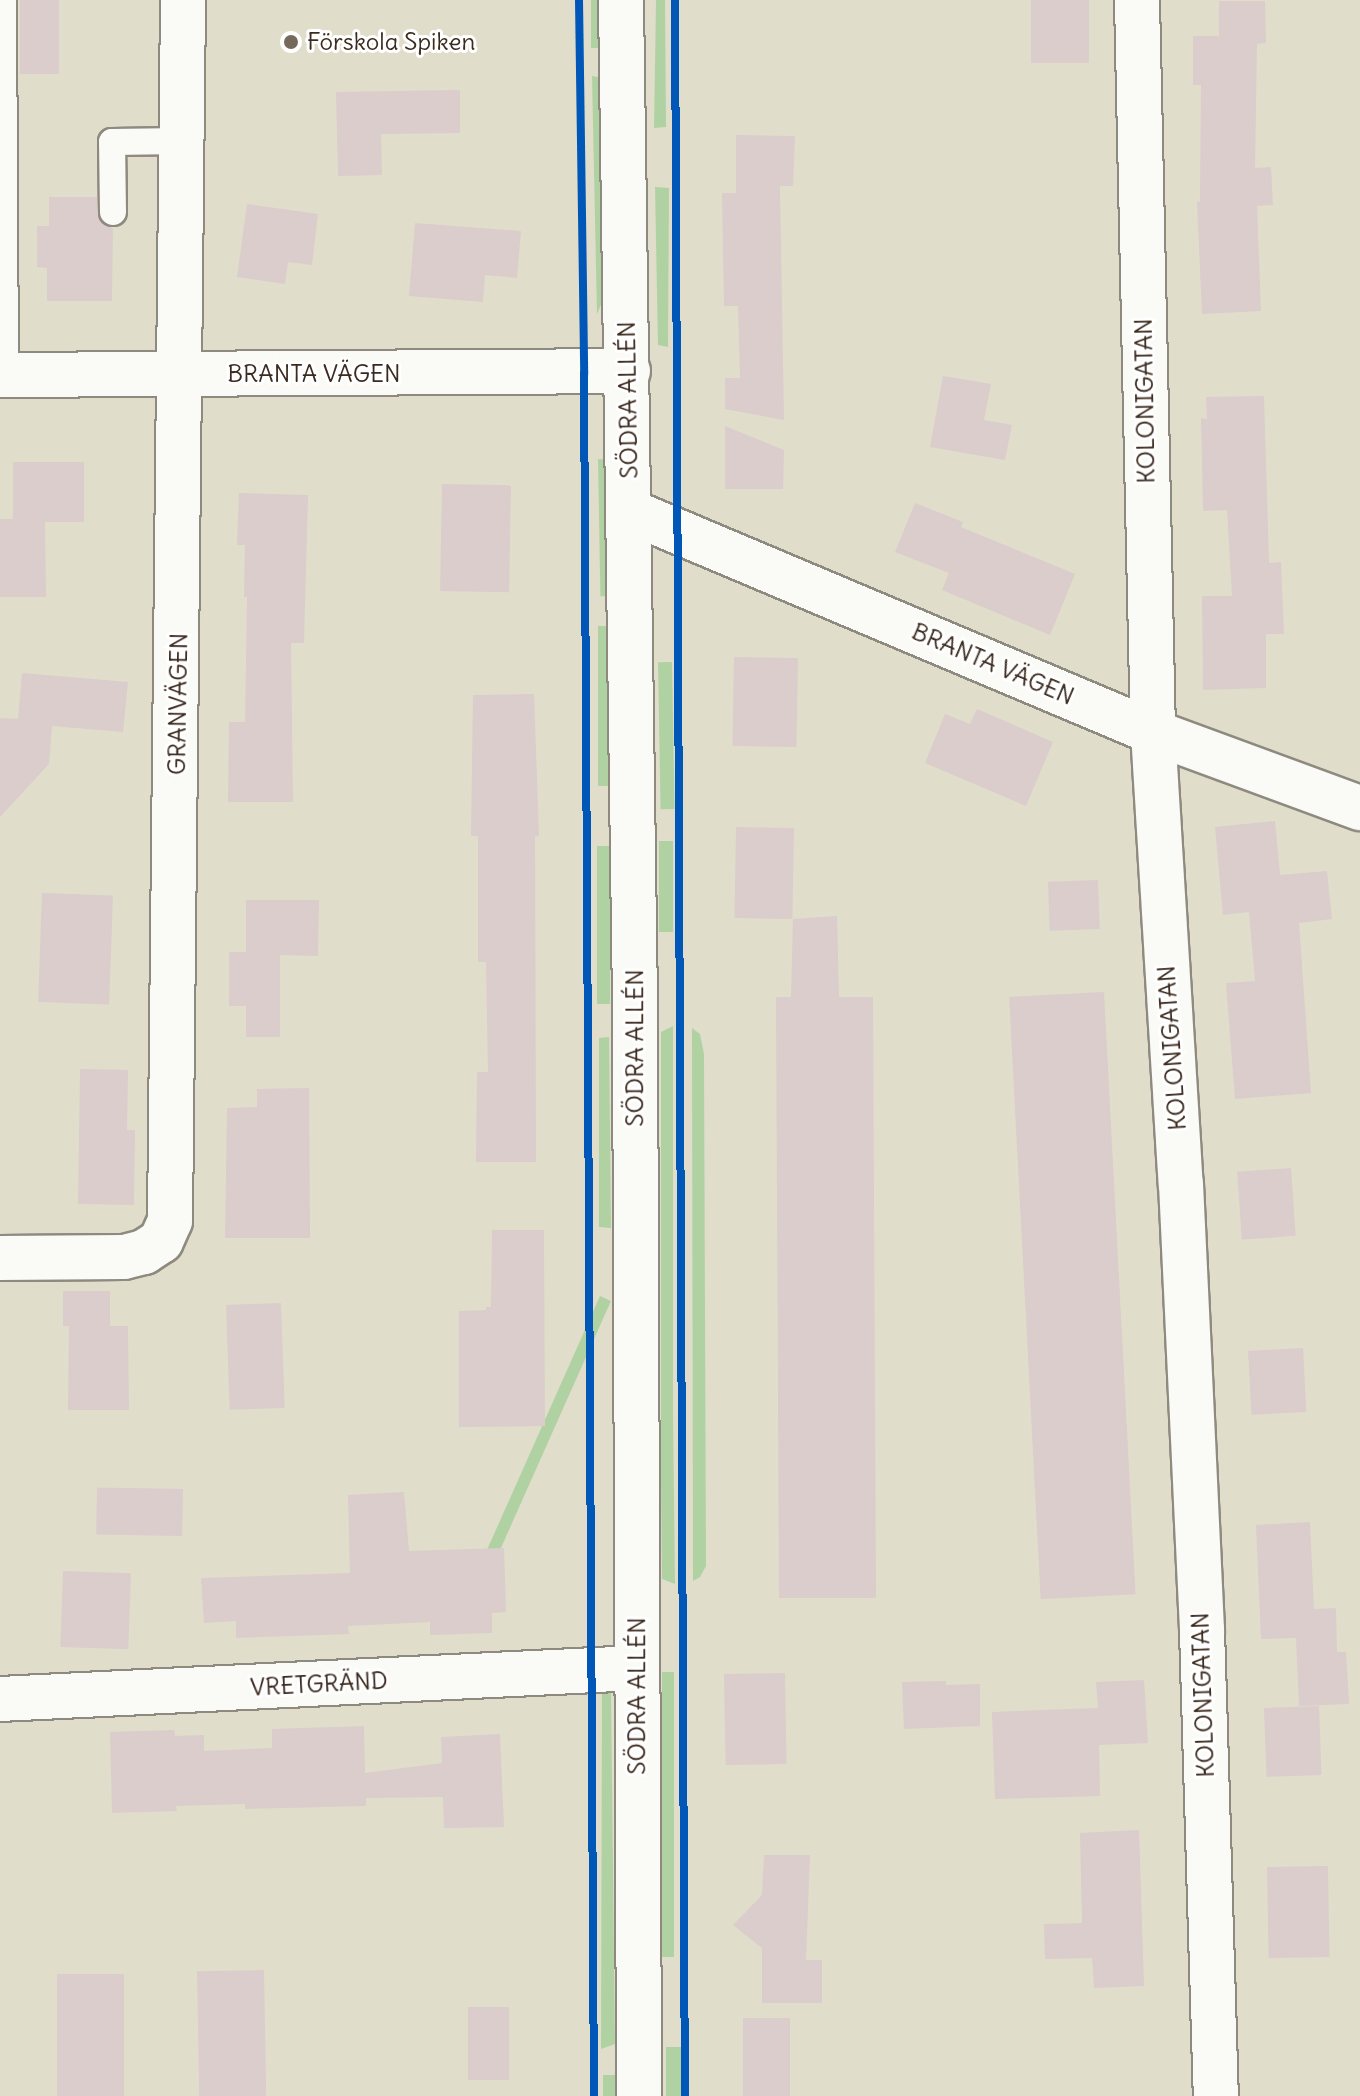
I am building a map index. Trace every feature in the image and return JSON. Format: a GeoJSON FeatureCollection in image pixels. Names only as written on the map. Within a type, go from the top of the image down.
{"type":"FeatureCollection","features":[{"type":"Feature","properties":{"kind":"street","name":"GRANVÄGEN"},"geometry":{"type":"LineString","coordinates":[[0,1258],[124,1257],[144,1252],[161,1241],[170,1221],[183,0]]}},
{"type":"Feature","properties":{"kind":"street","name":"SÖDRA ALLÉN"},"geometry":{"type":"LineString","coordinates":[[621,0],[628,371],[639,2096]]}},
{"type":"Feature","properties":{"kind":"street","name":"KOLONIGATAN"},"geometry":{"type":"LineString","coordinates":[[1137,0],[1153,732],[1181,1184],[1199,1582],[1216,2096]]}},
{"type":"Feature","properties":{"kind":"street","name":"BRANTA VÄGEN"},"geometry":{"type":"LineString","coordinates":[[2,375],[628,371]]}},
{"type":"Feature","properties":{"kind":"street","name":"BRANTA VÄGEN"},"geometry":{"type":"LineString","coordinates":[[629,511],[1153,732],[1360,808]]}},
{"type":"Feature","properties":{"kind":"street","name":"VRETGRÄND"},"geometry":{"type":"LineString","coordinates":[[0,1699],[637,1668]]}},
{"type":"Feature","properties":{"kind":"lane"},"geometry":{"type":"LineString","coordinates":[[2,375],[3,0]]}},
{"type":"Feature","properties":{"kind":"lane"},"geometry":{"type":"LineString","coordinates":[[113,212],[112,142],[181,141]]}},
{"type":"Feature","properties":{"kind":"green space"},"geometry":{"type":"Polygon","coordinates":[[[591,0],[604,0],[604,48],[591,48],[591,0]]]}},
{"type":"Feature","properties":{"kind":"green space"},"geometry":{"type":"Polygon","coordinates":[[[656,0],[665,0],[666,127],[654,128],[656,0]]]}},
{"type":"Feature","properties":{"kind":"green space"},"geometry":{"type":"Polygon","coordinates":[[[592,76],[603,78],[609,286],[597,314],[592,76]]]}},
{"type":"Feature","properties":{"kind":"green space"},"geometry":{"type":"Polygon","coordinates":[[[655,187],[669,188],[668,347],[658,345],[655,187]]]}},
{"type":"Feature","properties":{"kind":"green space"},"geometry":{"type":"Polygon","coordinates":[[[598,459],[608,459],[610,596],[600,596],[598,459]]]}},
{"type":"Feature","properties":{"kind":"green space"},"geometry":{"type":"Polygon","coordinates":[[[598,626],[610,626],[610,786],[598,786],[598,626]]]}},
{"type":"Feature","properties":{"kind":"green space"},"geometry":{"type":"Polygon","coordinates":[[[658,662],[672,662],[675,809],[661,809],[658,662]]]}},
{"type":"Feature","properties":{"kind":"green space"},"geometry":{"type":"Polygon","coordinates":[[[659,841],[673,841],[673,932],[659,932],[659,841]]]}},
{"type":"Feature","properties":{"kind":"green space"},"geometry":{"type":"Polygon","coordinates":[[[597,846],[610,846],[610,1004],[597,1004],[597,846]]]}},
{"type":"Feature","properties":{"kind":"green space"},"geometry":{"type":"Polygon","coordinates":[[[673,1026],[675,1584],[662,1579],[661,1479],[661,1032],[673,1026]]]}},
{"type":"Feature","properties":{"kind":"green space"},"geometry":{"type":"Polygon","coordinates":[[[692,1028],[700,1034],[704,1054],[706,1566],[700,1577],[693,1581],[692,1028]]]}},
{"type":"Feature","properties":{"kind":"green space"},"geometry":{"type":"Polygon","coordinates":[[[609,1037],[611,1228],[599,1227],[599,1038],[609,1037]]]}},
{"type":"Feature","properties":{"kind":"green space"},"geometry":{"type":"Polygon","coordinates":[[[600,1296],[611,1301],[471,1615],[460,1610],[600,1296]]]}},
{"type":"Feature","properties":{"kind":"green space"},"geometry":{"type":"Polygon","coordinates":[[[662,1672],[674,1672],[674,1957],[662,1957],[662,1672]]]}},
{"type":"Feature","properties":{"kind":"green space"},"geometry":{"type":"Polygon","coordinates":[[[602,1686],[611,1691],[615,2044],[601,2049],[602,1686]]]}},
{"type":"Feature","properties":{"kind":"green space"},"geometry":{"type":"Polygon","coordinates":[[[666,2047],[682,2047],[682,2096],[666,2096],[666,2047]]]}},
{"type":"Feature","properties":{"kind":"green space"},"geometry":{"type":"Polygon","coordinates":[[[603,2075],[617,2075],[617,2096],[603,2096],[603,2075]]]}},
{"type":"Feature","properties":{"kind":"building"},"geometry":{"type":"Polygon","coordinates":[[[20,0],[59,0],[59,74],[20,74],[20,0]]]}},
{"type":"Feature","properties":{"kind":"building"},"geometry":{"type":"Polygon","coordinates":[[[1031,0],[1089,0],[1089,63],[1031,63],[1031,0]]]}},
{"type":"Feature","properties":{"kind":"building"},"geometry":{"type":"Polygon","coordinates":[[[1219,1],[1265,1],[1266,43],[1257,44],[1255,168],[1271,167],[1273,205],[1257,206],[1261,311],[1202,314],[1197,201],[1200,202],[1201,85],[1193,85],[1193,36],[1219,36],[1219,1]]]}},
{"type":"Feature","properties":{"kind":"building"},"geometry":{"type":"Polygon","coordinates":[[[460,90],[460,133],[381,134],[382,175],[338,176],[336,92],[460,90]]]}},
{"type":"Feature","properties":{"kind":"building"},"geometry":{"type":"Polygon","coordinates":[[[736,135],[795,136],[793,186],[780,186],[784,420],[725,409],[725,378],[740,378],[738,306],[724,306],[722,193],[736,193],[736,135]]]}},
{"type":"Feature","properties":{"kind":"building"},"geometry":{"type":"Polygon","coordinates":[[[49,197],[97,197],[99,219],[113,229],[112,301],[47,301],[47,268],[37,267],[37,226],[49,226],[49,197]]]}},
{"type":"Feature","properties":{"kind":"building"},"geometry":{"type":"Polygon","coordinates":[[[247,204],[318,214],[312,265],[288,262],[285,284],[237,277],[247,204]]]}},
{"type":"Feature","properties":{"kind":"building"},"geometry":{"type":"Polygon","coordinates":[[[415,223],[521,231],[517,278],[485,275],[483,302],[409,296],[415,223]]]}},
{"type":"Feature","properties":{"kind":"building"},"geometry":{"type":"Polygon","coordinates":[[[943,376],[991,384],[984,420],[1012,425],[1005,460],[930,447],[943,376]]]}},
{"type":"Feature","properties":{"kind":"building"},"geometry":{"type":"Polygon","coordinates":[[[1264,396],[1269,563],[1281,562],[1284,634],[1266,634],[1266,688],[1203,690],[1202,596],[1232,596],[1227,510],[1203,511],[1201,418],[1207,419],[1206,397],[1264,396]]]}},
{"type":"Feature","properties":{"kind":"building"},"geometry":{"type":"Polygon","coordinates":[[[725,426],[784,450],[783,489],[725,489],[725,426]]]}},
{"type":"Feature","properties":{"kind":"building"},"geometry":{"type":"Polygon","coordinates":[[[13,462],[84,462],[84,522],[45,522],[46,597],[0,597],[0,519],[13,519],[13,462]]]}},
{"type":"Feature","properties":{"kind":"building"},"geometry":{"type":"Polygon","coordinates":[[[442,484],[511,485],[509,592],[440,591],[442,484]]]}},
{"type":"Feature","properties":{"kind":"building"},"geometry":{"type":"Polygon","coordinates":[[[239,493],[308,495],[304,643],[291,643],[293,802],[228,802],[229,722],[245,722],[247,597],[244,597],[245,545],[237,545],[239,493]]]}},
{"type":"Feature","properties":{"kind":"building"},"geometry":{"type":"Polygon","coordinates":[[[915,503],[963,522],[961,527],[1075,574],[1050,635],[942,590],[949,573],[895,552],[915,503]]]}},
{"type":"Feature","properties":{"kind":"building"},"geometry":{"type":"Polygon","coordinates":[[[734,657],[798,658],[796,747],[732,746],[734,657]]]}},
{"type":"Feature","properties":{"kind":"building"},"geometry":{"type":"Polygon","coordinates":[[[22,673],[128,682],[123,732],[52,726],[49,764],[0,817],[0,718],[18,719],[22,673]]]}},
{"type":"Feature","properties":{"kind":"building"},"geometry":{"type":"Polygon","coordinates":[[[534,694],[539,836],[535,836],[536,1162],[476,1162],[477,1072],[488,1072],[486,962],[478,962],[478,836],[471,836],[473,695],[534,694]]]}},
{"type":"Feature","properties":{"kind":"building"},"geometry":{"type":"Polygon","coordinates":[[[977,709],[1053,742],[1026,806],[925,763],[945,714],[970,724],[977,709]]]}},
{"type":"Feature","properties":{"kind":"building"},"geometry":{"type":"Polygon","coordinates":[[[1275,821],[1280,875],[1327,871],[1332,919],[1299,923],[1311,1093],[1235,1099],[1226,983],[1255,981],[1249,912],[1223,915],[1215,827],[1275,821]]]}},
{"type":"Feature","properties":{"kind":"building"},"geometry":{"type":"Polygon","coordinates":[[[736,827],[794,828],[792,919],[734,918],[736,827]]]}},
{"type":"Feature","properties":{"kind":"building"},"geometry":{"type":"Polygon","coordinates":[[[1098,880],[1100,929],[1050,931],[1048,882],[1098,880]]]}},
{"type":"Feature","properties":{"kind":"building"},"geometry":{"type":"Polygon","coordinates":[[[42,893],[113,895],[109,1004],[38,1002],[42,893]]]}},
{"type":"Feature","properties":{"kind":"building"},"geometry":{"type":"Polygon","coordinates":[[[246,900],[319,900],[318,956],[280,955],[280,1037],[246,1037],[246,1006],[229,1006],[229,952],[246,952],[246,900]]]}},
{"type":"Feature","properties":{"kind":"building"},"geometry":{"type":"Polygon","coordinates":[[[837,916],[839,997],[873,997],[876,1598],[779,1598],[776,997],[791,997],[793,919],[837,916]]]}},
{"type":"Feature","properties":{"kind":"building"},"geometry":{"type":"Polygon","coordinates":[[[1104,992],[1136,1594],[1041,1599],[1009,997],[1104,992]]]}},
{"type":"Feature","properties":{"kind":"building"},"geometry":{"type":"Polygon","coordinates":[[[80,1069],[128,1070],[127,1130],[135,1130],[134,1205],[78,1204],[80,1069]]]}},
{"type":"Feature","properties":{"kind":"building"},"geometry":{"type":"Polygon","coordinates":[[[309,1088],[310,1238],[225,1238],[227,1108],[257,1107],[257,1089],[309,1088]]]}},
{"type":"Feature","properties":{"kind":"building"},"geometry":{"type":"Polygon","coordinates":[[[1291,1168],[1296,1236],[1242,1240],[1237,1172],[1291,1168]]]}},
{"type":"Feature","properties":{"kind":"building"},"geometry":{"type":"Polygon","coordinates":[[[492,1230],[544,1230],[545,1426],[459,1427],[459,1311],[491,1307],[492,1230]]]}},
{"type":"Feature","properties":{"kind":"building"},"geometry":{"type":"Polygon","coordinates":[[[63,1291],[110,1291],[110,1326],[128,1326],[129,1410],[68,1410],[69,1326],[63,1326],[63,1291]]]}},
{"type":"Feature","properties":{"kind":"building"},"geometry":{"type":"Polygon","coordinates":[[[281,1303],[285,1408],[230,1410],[226,1305],[281,1303]]]}},
{"type":"Feature","properties":{"kind":"building"},"geometry":{"type":"Polygon","coordinates":[[[1303,1348],[1306,1412],[1251,1415],[1248,1351],[1303,1348]]]}},
{"type":"Feature","properties":{"kind":"building"},"geometry":{"type":"Polygon","coordinates":[[[97,1487],[183,1489],[182,1536],[96,1534],[97,1487]]]}},
{"type":"Feature","properties":{"kind":"building"},"geometry":{"type":"Polygon","coordinates":[[[404,1492],[409,1551],[504,1548],[506,1612],[492,1613],[492,1633],[430,1635],[430,1622],[348,1626],[349,1634],[236,1638],[236,1621],[204,1623],[201,1578],[350,1573],[348,1495],[404,1492]]]}},
{"type":"Feature","properties":{"kind":"building"},"geometry":{"type":"Polygon","coordinates":[[[1310,1522],[1314,1609],[1336,1608],[1337,1652],[1346,1652],[1349,1704],[1299,1706],[1296,1638],[1261,1639],[1256,1525],[1310,1522]]]}},
{"type":"Feature","properties":{"kind":"building"},"geometry":{"type":"Polygon","coordinates":[[[63,1571],[131,1573],[128,1649],[60,1647],[63,1571]]]}},
{"type":"Feature","properties":{"kind":"building"},"geometry":{"type":"Polygon","coordinates":[[[785,1673],[787,1764],[726,1765],[724,1674],[785,1673]]]}},
{"type":"Feature","properties":{"kind":"building"},"geometry":{"type":"Polygon","coordinates":[[[1144,1680],[1148,1743],[1099,1745],[1100,1796],[995,1799],[992,1712],[1098,1708],[1096,1682],[1144,1680]]]}},
{"type":"Feature","properties":{"kind":"building"},"geometry":{"type":"Polygon","coordinates":[[[946,1681],[946,1685],[980,1684],[980,1726],[904,1729],[902,1682],[946,1681]]]}},
{"type":"Feature","properties":{"kind":"building"},"geometry":{"type":"Polygon","coordinates":[[[1319,1706],[1321,1775],[1266,1777],[1264,1708],[1319,1706]]]}},
{"type":"Feature","properties":{"kind":"building"},"geometry":{"type":"Polygon","coordinates":[[[364,1726],[365,1773],[442,1763],[441,1737],[500,1734],[504,1827],[444,1828],[443,1797],[366,1798],[366,1806],[245,1809],[245,1804],[176,1806],[177,1811],[112,1813],[110,1732],[174,1730],[175,1736],[204,1735],[204,1751],[272,1748],[272,1729],[364,1726]]]}},
{"type":"Feature","properties":{"kind":"building"},"geometry":{"type":"Polygon","coordinates":[[[1139,1830],[1144,1986],[1094,1988],[1092,1958],[1045,1959],[1044,1924],[1082,1923],[1080,1833],[1139,1830]]]}},
{"type":"Feature","properties":{"kind":"building"},"geometry":{"type":"Polygon","coordinates":[[[764,1855],[810,1855],[806,1960],[822,1960],[822,2003],[762,2003],[762,1948],[733,1925],[762,1895],[764,1855]]]}},
{"type":"Feature","properties":{"kind":"building"},"geometry":{"type":"Polygon","coordinates":[[[1328,1866],[1330,1957],[1269,1958],[1267,1867],[1328,1866]]]}},
{"type":"Feature","properties":{"kind":"building"},"geometry":{"type":"Polygon","coordinates":[[[264,1970],[266,2096],[199,2096],[197,1971],[264,1970]]]}},
{"type":"Feature","properties":{"kind":"building"},"geometry":{"type":"Polygon","coordinates":[[[57,1974],[124,1974],[124,2096],[57,2096],[57,1974]]]}},
{"type":"Feature","properties":{"kind":"building"},"geometry":{"type":"Polygon","coordinates":[[[468,2007],[509,2007],[509,2080],[468,2080],[468,2007]]]}},
{"type":"Feature","properties":{"kind":"building"},"geometry":{"type":"Polygon","coordinates":[[[743,2018],[790,2018],[790,2096],[743,2096],[743,2018]]]}},
{"type":"Feature","properties":{"kind":"cycle path"},"geometry":{"type":"LineString","coordinates":[[579,0],[594,2096]]}},
{"type":"Feature","properties":{"kind":"cycle path"},"geometry":{"type":"LineString","coordinates":[[675,0],[685,2096]]}},
{"type":"Feature","properties":{"kind":"place","name":"Förskola Spiken"},"geometry":{"type":"Point","coordinates":[291,42]}}]}
